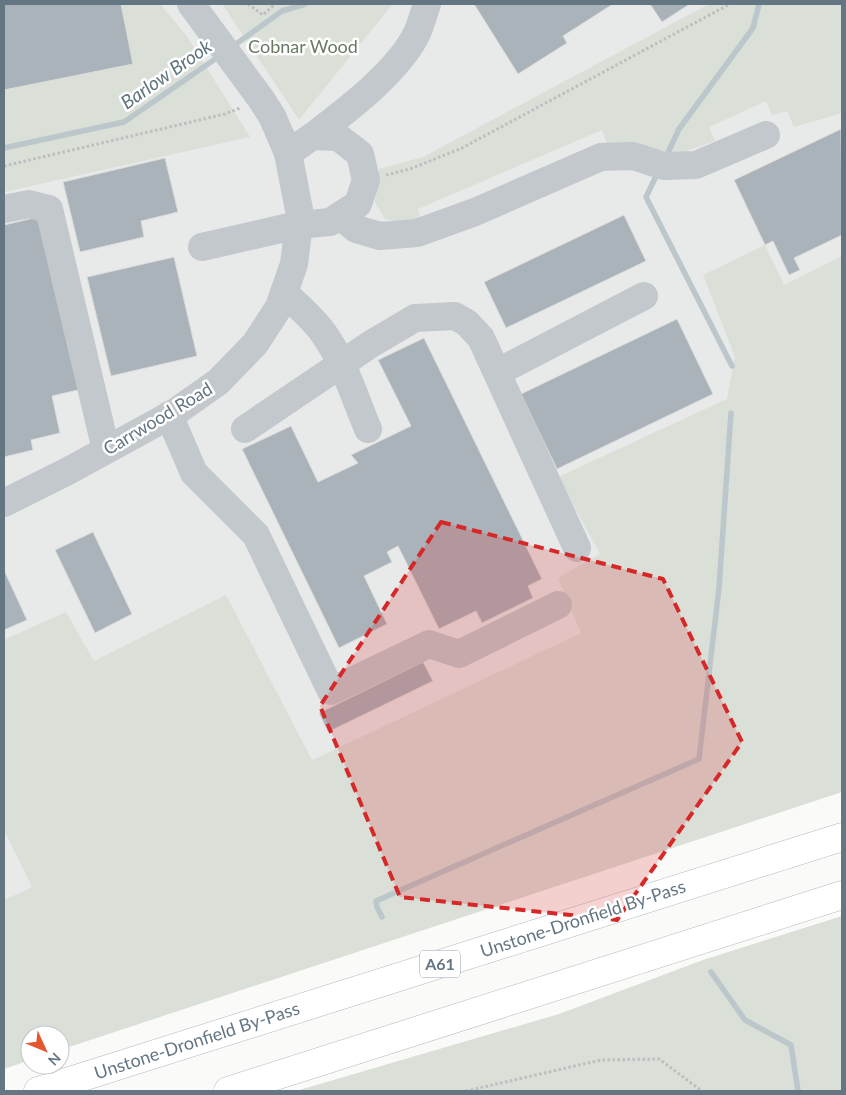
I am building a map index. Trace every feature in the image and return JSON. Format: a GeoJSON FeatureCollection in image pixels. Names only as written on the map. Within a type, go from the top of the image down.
{"type":"FeatureCollection","features":[{"type":"Feature","properties":{"kind":"highway","name":"Unstone-Dronfield By-Pass"},"geometry":{"type":"LineString","coordinates":[[38,1091],[842,837]]}},
{"type":"Feature","properties":{"kind":"highway"},"geometry":{"type":"LineString","coordinates":[[228,1091],[842,895]]}},
{"type":"Feature","properties":{"kind":"street"},"geometry":{"type":"LineString","coordinates":[[288,153],[352,106],[398,60],[416,34],[427,4]]}},
{"type":"Feature","properties":{"kind":"street","name":"Carrwood Road"},"geometry":{"type":"LineString","coordinates":[[4,503],[169,416],[218,382],[255,344],[279,307],[294,264],[300,215],[288,153],[272,116],[249,80],[195,8]]}},
{"type":"Feature","properties":{"kind":"street"},"geometry":{"type":"LineString","coordinates":[[340,216],[356,229],[380,236],[417,233],[475,212],[601,157],[633,156],[664,166],[696,165],[766,135]]}},
{"type":"Feature","properties":{"kind":"street"},"geometry":{"type":"LineString","coordinates":[[202,247],[298,226],[330,222],[358,204],[366,180],[360,154],[338,137],[313,136]]}},
{"type":"Feature","properties":{"kind":"street"},"geometry":{"type":"LineString","coordinates":[[4,209],[29,204],[49,209],[106,450]]}},
{"type":"Feature","properties":{"kind":"street"},"geometry":{"type":"LineString","coordinates":[[284,293],[303,310],[325,335],[341,364],[368,429]]}},
{"type":"Feature","properties":{"kind":"street"},"geometry":{"type":"LineString","coordinates":[[498,372],[644,296]]}},
{"type":"Feature","properties":{"kind":"street"},"geometry":{"type":"LineString","coordinates":[[245,429],[341,364],[415,318],[455,316],[467,323],[480,338],[498,372],[577,548]]}},
{"type":"Feature","properties":{"kind":"street"},"geometry":{"type":"LineString","coordinates":[[169,416],[194,473],[256,535],[331,691],[429,644],[459,654],[558,605]]}},
{"type":"Feature","properties":{"kind":"path"},"geometry":{"type":"LineString","coordinates":[[248,4],[263,15],[275,4]]}},
{"type":"Feature","properties":{"kind":"path"},"geometry":{"type":"LineString","coordinates":[[366,180],[410,169],[462,148],[730,4]]}},
{"type":"Feature","properties":{"kind":"path"},"geometry":{"type":"LineString","coordinates":[[4,166],[226,114]]}},
{"type":"Feature","properties":{"kind":"path"},"geometry":{"type":"LineString","coordinates":[[466,1091],[601,1060],[660,1060],[702,1091]]}},
{"type":"Feature","properties":{"kind":"highlighted area"},"geometry":{"type":"Polygon","coordinates":[[[441,522],[663,579],[742,742],[617,920],[400,897],[320,706],[441,522]]]}},
{"type":"Feature","properties":{"kind":"shaded area"},"geometry":{"type":"Polygon","coordinates":[[[4,4],[222,4],[299,120],[393,4],[780,4],[842,87],[842,529],[690,582],[312,760],[4,900],[4,4]]]}},
{"type":"Feature","properties":{"kind":"green space"},"geometry":{"type":"Polygon","coordinates":[[[121,4],[160,4],[186,35],[250,137],[4,192],[4,90],[133,64],[121,4]]]}},
{"type":"Feature","properties":{"kind":"green space","name":"Cobnar Wood"},"geometry":{"type":"Polygon","coordinates":[[[222,4],[393,4],[299,120],[222,4]]]}},
{"type":"Feature","properties":{"kind":"green space"},"geometry":{"type":"Polygon","coordinates":[[[709,4],[842,4],[842,113],[794,127],[787,111],[772,115],[766,101],[709,127],[715,141],[681,153],[607,144],[602,130],[418,209],[421,222],[407,223],[385,219],[375,202],[379,169],[423,157],[709,4]]]}},
{"type":"Feature","properties":{"kind":"green space"},"geometry":{"type":"Polygon","coordinates":[[[765,245],[784,285],[842,256],[842,792],[70,1047],[70,1025],[20,1025],[20,1063],[4,1069],[4,900],[32,887],[4,830],[4,640],[66,612],[94,661],[226,595],[312,760],[581,633],[558,578],[600,554],[558,477],[727,399],[735,357],[703,275],[765,245]]]}},
{"type":"Feature","properties":{"kind":"green space"},"geometry":{"type":"Polygon","coordinates":[[[842,916],[842,1091],[296,1091],[559,1014],[703,960],[842,916]]]}},
{"type":"Feature","properties":{"kind":"building"},"geometry":{"type":"Polygon","coordinates":[[[4,4],[121,4],[133,64],[4,90],[4,4]]]}},
{"type":"Feature","properties":{"kind":"building"},"geometry":{"type":"Polygon","coordinates":[[[474,4],[613,4],[563,36],[567,43],[518,74],[474,4]]]}},
{"type":"Feature","properties":{"kind":"building"},"geometry":{"type":"Polygon","coordinates":[[[650,4],[690,4],[662,22],[650,4]]]}},
{"type":"Feature","properties":{"kind":"building"},"geometry":{"type":"Polygon","coordinates":[[[841,129],[842,235],[794,258],[800,270],[789,275],[773,241],[765,245],[734,180],[841,129]]]}},
{"type":"Feature","properties":{"kind":"building"},"geometry":{"type":"Polygon","coordinates":[[[165,158],[178,212],[141,221],[144,237],[80,252],[63,182],[165,158]]]}},
{"type":"Feature","properties":{"kind":"building"},"geometry":{"type":"Polygon","coordinates":[[[624,215],[646,261],[506,328],[484,282],[624,215]]]}},
{"type":"Feature","properties":{"kind":"building"},"geometry":{"type":"Polygon","coordinates":[[[42,216],[82,389],[52,396],[60,433],[31,440],[33,450],[4,457],[4,225],[42,216]]]}},
{"type":"Feature","properties":{"kind":"building"},"geometry":{"type":"Polygon","coordinates":[[[174,257],[197,356],[111,376],[87,277],[174,257]]]}},
{"type":"Feature","properties":{"kind":"building"},"geometry":{"type":"Polygon","coordinates":[[[677,319],[713,394],[557,469],[521,394],[677,319]]]}},
{"type":"Feature","properties":{"kind":"building"},"geometry":{"type":"Polygon","coordinates":[[[424,338],[542,579],[528,586],[533,598],[482,623],[476,611],[439,629],[398,546],[387,552],[392,562],[364,576],[387,624],[339,648],[242,449],[291,426],[318,482],[358,463],[351,455],[411,426],[378,360],[424,338]]]}},
{"type":"Feature","properties":{"kind":"building"},"geometry":{"type":"Polygon","coordinates":[[[93,532],[132,614],[95,633],[55,550],[93,532]]]}},
{"type":"Feature","properties":{"kind":"building"},"geometry":{"type":"Polygon","coordinates":[[[4,570],[27,620],[4,630],[4,570]]]}},
{"type":"Feature","properties":{"kind":"building"},"geometry":{"type":"Polygon","coordinates":[[[423,662],[433,681],[328,732],[319,713],[423,662]]]}},
{"type":"Feature","properties":{"kind":"waterway","name":"Barlow Brook"},"geometry":{"type":"LineString","coordinates":[[232,47],[282,11],[305,4]]}},
{"type":"Feature","properties":{"kind":"waterway"},"geometry":{"type":"LineString","coordinates":[[665,159],[679,129],[753,28],[759,4]]}},
{"type":"Feature","properties":{"kind":"waterway","name":"Barlow Brook"},"geometry":{"type":"LineString","coordinates":[[4,148],[124,122],[221,55]]}},
{"type":"Feature","properties":{"kind":"waterway"},"geometry":{"type":"LineString","coordinates":[[658,172],[646,197],[732,366]]}},
{"type":"Feature","properties":{"kind":"waterway"},"geometry":{"type":"LineString","coordinates":[[382,917],[376,901],[699,759],[719,588],[731,413]]}},
{"type":"Feature","properties":{"kind":"waterway"},"geometry":{"type":"LineString","coordinates":[[711,972],[745,1020],[791,1045],[798,1091]]}}]}
